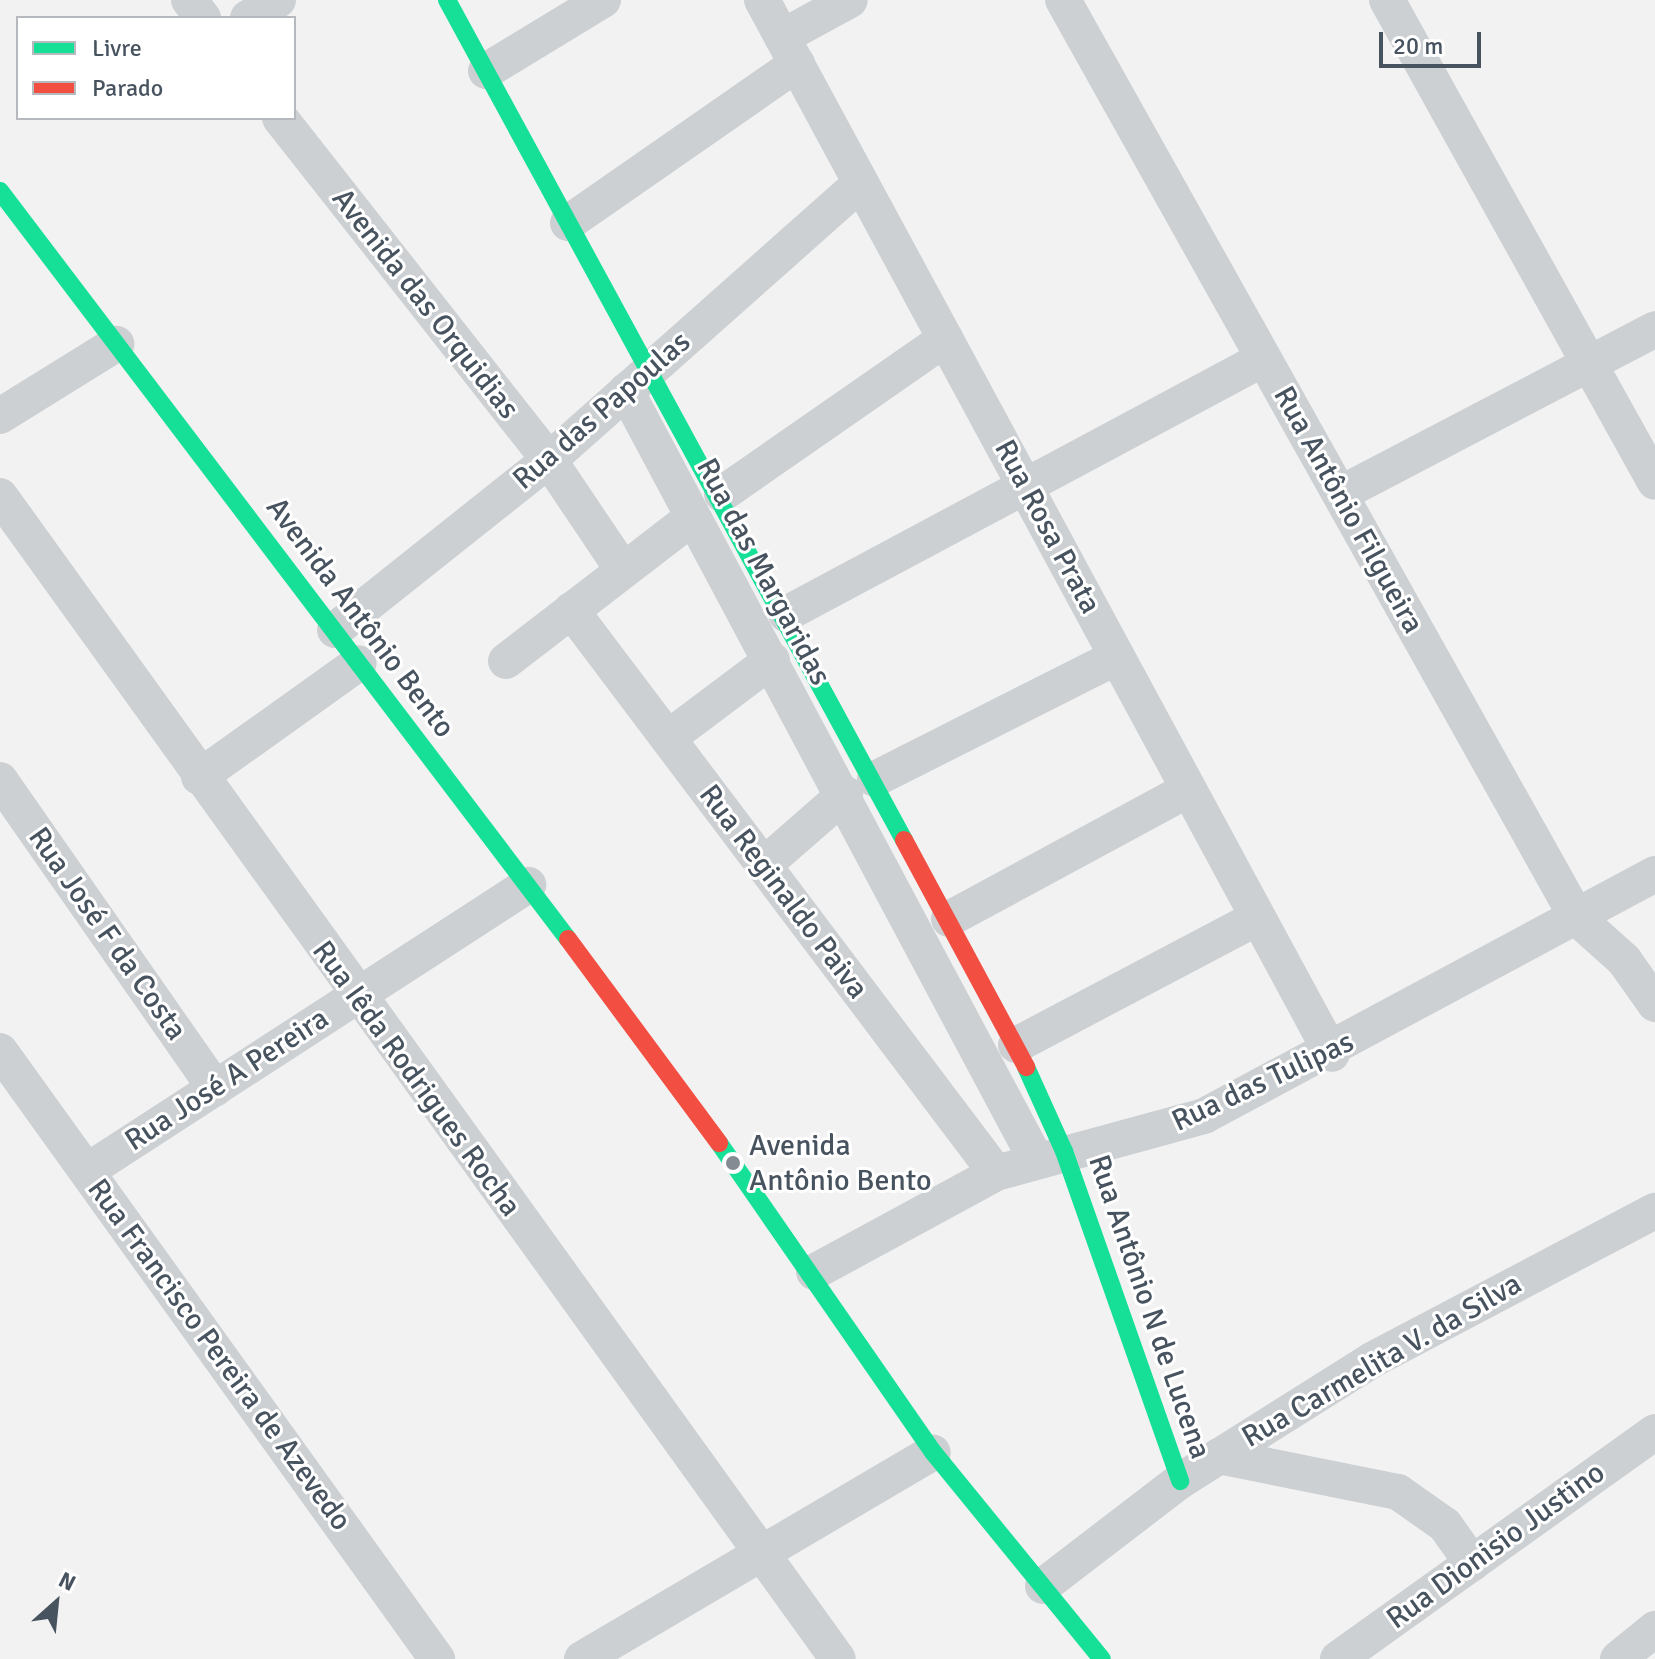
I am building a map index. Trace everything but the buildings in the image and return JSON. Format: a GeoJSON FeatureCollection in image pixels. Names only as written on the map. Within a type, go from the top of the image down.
{"type":"FeatureCollection","features":[{"type":"Feature","properties":{"kind":"street"},"geometry":{"type":"LineString","coordinates":[[189,0],[201,16]]}},
{"type":"Feature","properties":{"kind":"street"},"geometry":{"type":"LineString","coordinates":[[251,16],[278,0]]}},
{"type":"Feature","properties":{"kind":"street","name":"Rua das Margaridas"},"geometry":{"type":"LineString","coordinates":[[447,0],[568,223],[638,379],[692,518],[772,660],[949,919],[1016,1045],[1050,1155]]}},
{"type":"Feature","properties":{"kind":"street"},"geometry":{"type":"LineString","coordinates":[[486,71],[603,0]]}},
{"type":"Feature","properties":{"kind":"street","name":"Rua Rosa Prata"},"geometry":{"type":"LineString","coordinates":[[762,0],[1332,1054]]}},
{"type":"Feature","properties":{"kind":"street"},"geometry":{"type":"LineString","coordinates":[[568,223],[850,0]]}},
{"type":"Feature","properties":{"kind":"street","name":"Rua Antônio Filgueira"},"geometry":{"type":"LineString","coordinates":[[1063,0],[1577,918],[1624,960],[1655,1004]]}},
{"type":"Feature","properties":{"kind":"street"},"geometry":{"type":"LineString","coordinates":[[1387,0],[1591,361],[1655,482]]}},
{"type":"Feature","properties":{"kind":"street","name":"Avenida das Orquidias"},"geometry":{"type":"LineString","coordinates":[[282,120],[549,460],[623,570]]}},
{"type":"Feature","properties":{"kind":"street","name":"Rua das Papoulas"},"geometry":{"type":"LineString","coordinates":[[335,630],[549,460],[861,183]]}},
{"type":"Feature","properties":{"kind":"street","name":"Avenida Antônio Bento"},"geometry":{"type":"LineString","coordinates":[[0,191],[528,885],[814,1272],[933,1452],[1102,1659]]}},
{"type":"Feature","properties":{"kind":"street"},"geometry":{"type":"LineString","coordinates":[[1340,494],[1655,329]]}},
{"type":"Feature","properties":{"kind":"street"},"geometry":{"type":"LineString","coordinates":[[722,494],[945,339]]}},
{"type":"Feature","properties":{"kind":"street"},"geometry":{"type":"LineString","coordinates":[[0,416],[116,344]]}},
{"type":"Feature","properties":{"kind":"street"},"geometry":{"type":"LineString","coordinates":[[786,614],[1263,359]]}},
{"type":"Feature","properties":{"kind":"street","name":"Rua das Margaridas"},"geometry":{"type":"LineString","coordinates":[[638,379],[722,494],[786,614],[860,786],[1050,1155]]}},
{"type":"Feature","properties":{"kind":"street","name":"Rua Iêda Rodrigues Rocha"},"geometry":{"type":"LineString","coordinates":[[0,496],[356,996],[838,1659]]}},
{"type":"Feature","properties":{"kind":"street"},"geometry":{"type":"LineString","coordinates":[[506,661],[692,518]]}},
{"type":"Feature","properties":{"kind":"street","name":"Rua Reginaldo Paiva"},"geometry":{"type":"LineString","coordinates":[[571,610],[996,1173]]}},
{"type":"Feature","properties":{"kind":"street"},"geometry":{"type":"LineString","coordinates":[[764,865],[860,786],[1117,657]]}},
{"type":"Feature","properties":{"kind":"street"},"geometry":{"type":"LineString","coordinates":[[668,738],[772,660]]}},
{"type":"Feature","properties":{"kind":"street"},"geometry":{"type":"LineString","coordinates":[[199,777],[359,663]]}},
{"type":"Feature","properties":{"kind":"street","name":"Rua José F da Costa"},"geometry":{"type":"LineString","coordinates":[[0,780],[215,1088]]}},
{"type":"Feature","properties":{"kind":"street"},"geometry":{"type":"LineString","coordinates":[[949,919],[1188,790]]}},
{"type":"Feature","properties":{"kind":"street","name":"Rua das Tulipas"},"geometry":{"type":"LineString","coordinates":[[814,1272],[996,1173],[1050,1155],[1204,1116],[1332,1054],[1655,874]]}},
{"type":"Feature","properties":{"kind":"street","name":"Rua José A Pereira"},"geometry":{"type":"LineString","coordinates":[[87,1171],[528,885]]}},
{"type":"Feature","properties":{"kind":"street"},"geometry":{"type":"LineString","coordinates":[[1016,1045],[1257,918]]}},
{"type":"Feature","properties":{"kind":"street","name":"Rua Francisco Pereira de Azevedo"},"geometry":{"type":"LineString","coordinates":[[0,1051],[437,1659]]}},
{"type":"Feature","properties":{"kind":"street","name":"Rua Antônio N de Lucena"},"geometry":{"type":"LineString","coordinates":[[1050,1155],[1180,1481]]}},
{"type":"Feature","properties":{"kind":"street","name":"Rua Carmelita V. da Silva"},"geometry":{"type":"LineString","coordinates":[[1043,1586],[1180,1481],[1219,1456],[1444,1320],[1655,1211]]}},
{"type":"Feature","properties":{"kind":"street","name":"Rua Dionisio Justino"},"geometry":{"type":"LineString","coordinates":[[1338,1659],[1655,1432]]}},
{"type":"Feature","properties":{"kind":"street"},"geometry":{"type":"LineString","coordinates":[[582,1659],[759,1551],[933,1452]]}},
{"type":"Feature","properties":{"kind":"street"},"geometry":{"type":"LineString","coordinates":[[1219,1456],[1398,1492],[1445,1525],[1472,1563]]}},
{"type":"Feature","properties":{"kind":"street"},"geometry":{"type":"LineString","coordinates":[[1618,1659],[1655,1629]]}},
{"type":"Feature","properties":{"kind":"traffic: fast"},"geometry":{"type":"LineString","coordinates":[[447,0],[904,840]]}},
{"type":"Feature","properties":{"kind":"traffic: fast"},"geometry":{"type":"LineString","coordinates":[[0,191],[568,939]]}},
{"type":"Feature","properties":{"kind":"traffic: fast"},"geometry":{"type":"LineString","coordinates":[[1026,1067],[1064,1151],[1180,1481]]}},
{"type":"Feature","properties":{"kind":"traffic: fast"},"geometry":{"type":"LineString","coordinates":[[719,1143],[933,1452],[1102,1659]]}},
{"type":"Feature","properties":{"kind":"traffic: jam"},"geometry":{"type":"LineString","coordinates":[[904,840],[1026,1067]]}},
{"type":"Feature","properties":{"kind":"traffic: jam"},"geometry":{"type":"LineString","coordinates":[[568,939],[719,1143]]}},
{"type":"Feature","properties":{"kind":"place","name":"Avenida Antônio Bento"},"geometry":{"type":"Point","coordinates":[733,1163]}}]}
